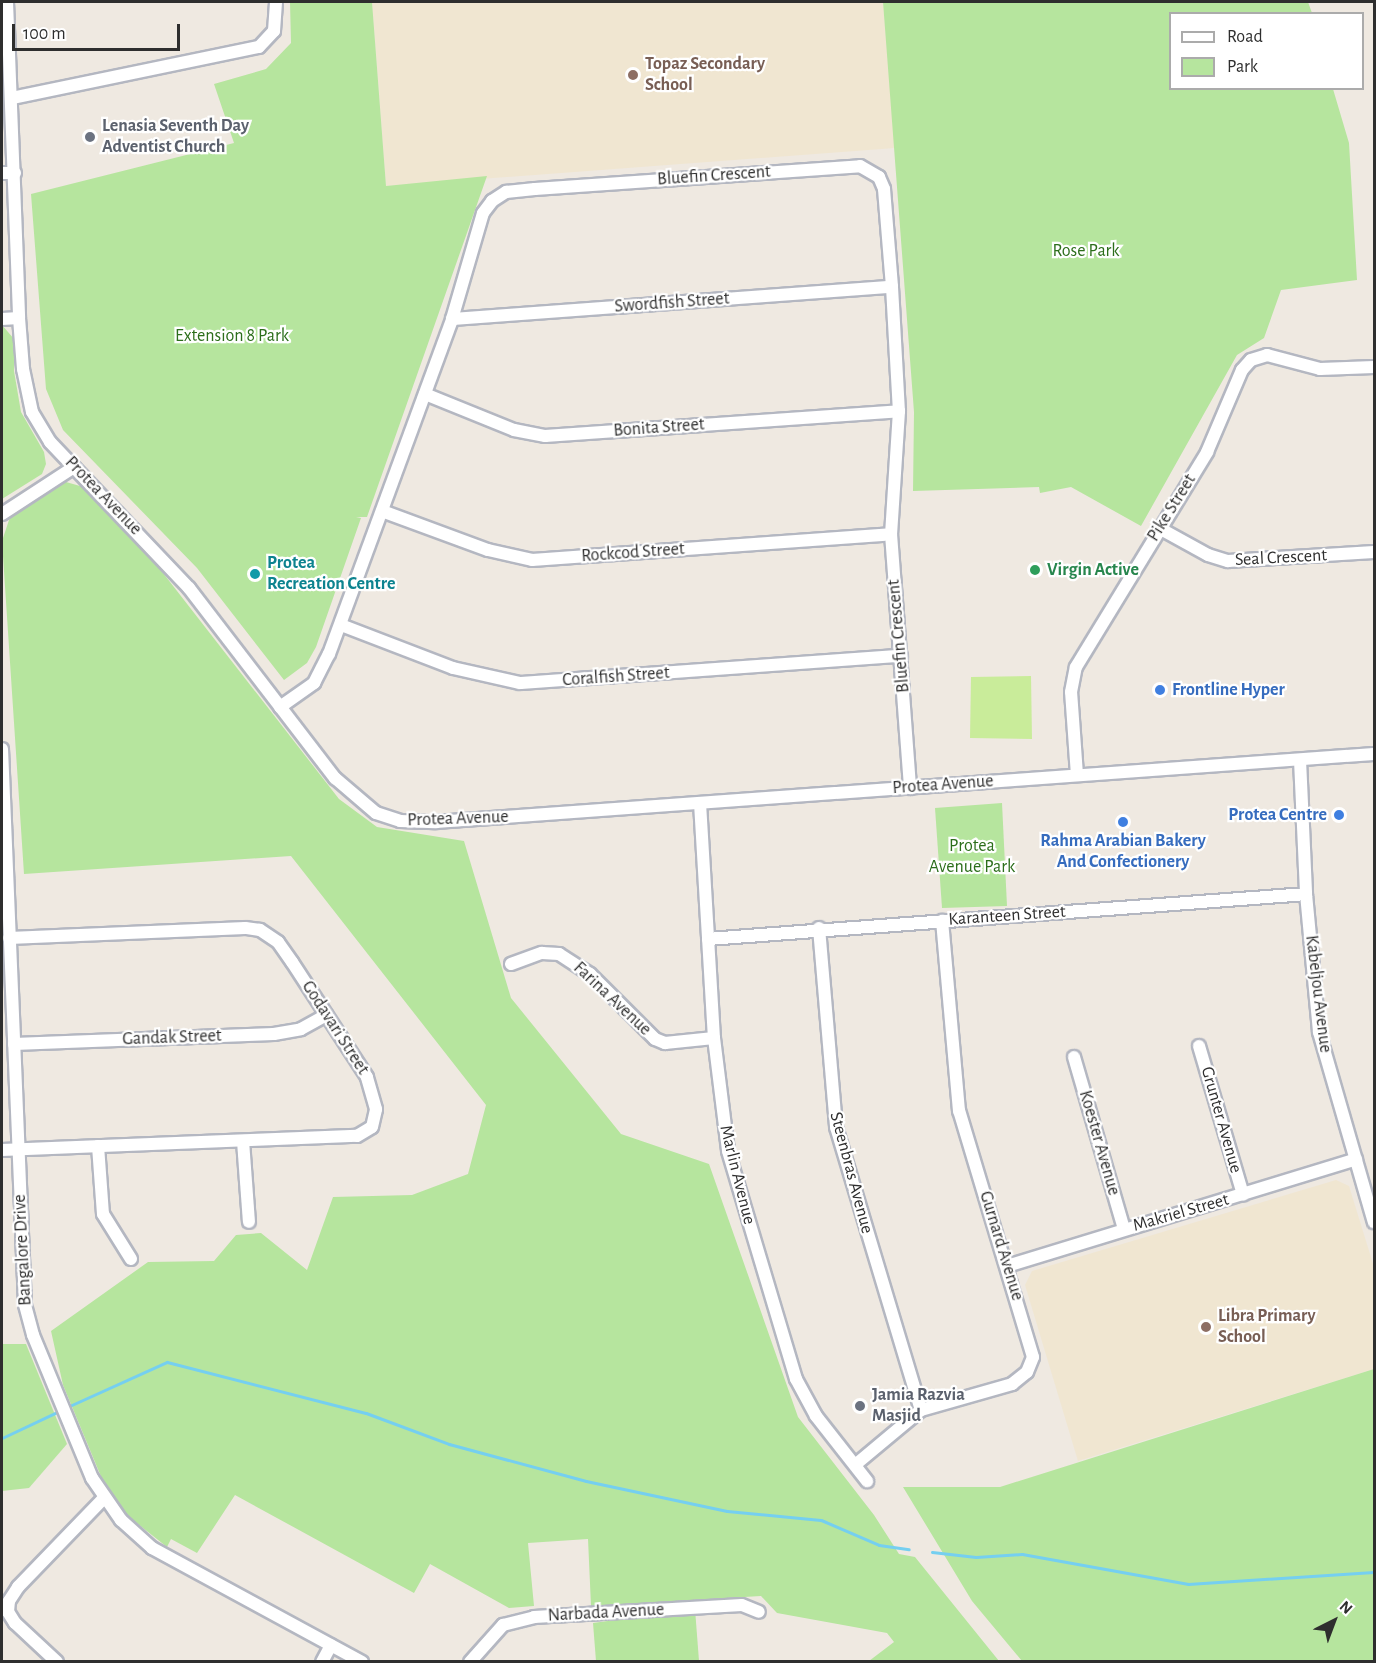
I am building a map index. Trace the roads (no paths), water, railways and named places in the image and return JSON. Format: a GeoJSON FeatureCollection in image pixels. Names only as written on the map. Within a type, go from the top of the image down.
{"type":"FeatureCollection","features":[{"type":"Feature","properties":{"kind":"street","name":"Protea Avenue"},"geometry":{"type":"LineString","coordinates":[[7,2],[5,28],[12,98],[23,369],[32,412],[50,442],[183,581],[346,789],[386,818],[436,822],[1374,754]]}},
{"type":"Feature","properties":{"kind":"street"},"geometry":{"type":"LineString","coordinates":[[12,98],[259,47],[274,31],[276,2]]}},
{"type":"Feature","properties":{"kind":"street","name":"Bluefin Crescent"},"geometry":{"type":"LineString","coordinates":[[280,707],[314,683],[341,625],[453,319],[487,206],[506,192],[866,168],[879,177],[884,189],[892,287],[899,411],[891,534],[910,788]]}},
{"type":"Feature","properties":{"kind":"street"},"geometry":{"type":"LineString","coordinates":[[2,173],[15,173]]}},
{"type":"Feature","properties":{"kind":"street","name":"Swordfish Street"},"geometry":{"type":"LineString","coordinates":[[453,319],[892,287]]}},
{"type":"Feature","properties":{"kind":"street"},"geometry":{"type":"LineString","coordinates":[[2,319],[20,318]]}},
{"type":"Feature","properties":{"kind":"street","name":"Pike Street"},"geometry":{"type":"LineString","coordinates":[[1077,775],[1073,675],[1207,453],[1239,376],[1251,360],[1267,355],[1320,369],[1374,367]]}},
{"type":"Feature","properties":{"kind":"street","name":"Bonita Street"},"geometry":{"type":"LineString","coordinates":[[425,394],[514,430],[544,436],[899,411]]}},
{"type":"Feature","properties":{"kind":"street"},"geometry":{"type":"LineString","coordinates":[[2,514],[74,467]]}},
{"type":"Feature","properties":{"kind":"street","name":"Rockcod Street"},"geometry":{"type":"LineString","coordinates":[[382,511],[488,550],[532,560],[891,534]]}},
{"type":"Feature","properties":{"kind":"street","name":"Seal Crescent"},"geometry":{"type":"LineString","coordinates":[[1160,528],[1208,555],[1228,561],[1374,552]]}},
{"type":"Feature","properties":{"kind":"street","name":"Coralfish Street"},"geometry":{"type":"LineString","coordinates":[[341,625],[453,668],[520,683],[901,656]]}},
{"type":"Feature","properties":{"kind":"street","name":"Bangalore Drive"},"geometry":{"type":"LineString","coordinates":[[2,749],[3,832],[25,1305],[68,1422],[103,1499],[152,1548],[362,1662]]}},
{"type":"Feature","properties":{"kind":"street","name":"Kabeljou Avenue"},"geometry":{"type":"LineString","coordinates":[[1300,759],[1306,894],[1321,1043],[1374,1222]]}},
{"type":"Feature","properties":{"kind":"street","name":"Marlin Avenue"},"geometry":{"type":"LineString","coordinates":[[700,803],[714,1038],[728,1151],[787,1353],[809,1405],[867,1481]]}},
{"type":"Feature","properties":{"kind":"street","name":"Karanteen Street"},"geometry":{"type":"LineString","coordinates":[[708,939],[819,928],[1306,894]]}},
{"type":"Feature","properties":{"kind":"street","name":"Gurnard Avenue"},"geometry":{"type":"LineString","coordinates":[[855,1465],[921,1410],[1012,1384],[1027,1372],[1033,1357],[958,1104],[942,921]]}},
{"type":"Feature","properties":{"kind":"street","name":"Godavari Street"},"geometry":{"type":"LineString","coordinates":[[2,1150],[357,1136],[372,1127],[376,1109],[372,1088],[326,1015],[278,942],[260,930],[245,928],[9,938]]}},
{"type":"Feature","properties":{"kind":"street","name":"Steenbras Avenue"},"geometry":{"type":"LineString","coordinates":[[819,928],[836,1127],[921,1410]]}},
{"type":"Feature","properties":{"kind":"street","name":"Farina Avenue"},"geometry":{"type":"LineString","coordinates":[[511,964],[542,953],[559,954],[590,974],[655,1039],[665,1043],[714,1038]]}},
{"type":"Feature","properties":{"kind":"street","name":"Gandak Street"},"geometry":{"type":"LineString","coordinates":[[14,1044],[274,1034],[301,1029],[326,1015]]}},
{"type":"Feature","properties":{"kind":"street","name":"Grunter Avenue"},"geometry":{"type":"LineString","coordinates":[[1199,1046],[1243,1195]]}},
{"type":"Feature","properties":{"kind":"street","name":"Koester Avenue"},"geometry":{"type":"LineString","coordinates":[[1074,1057],[1124,1229]]}},
{"type":"Feature","properties":{"kind":"street"},"geometry":{"type":"LineString","coordinates":[[243,1141],[249,1222]]}},
{"type":"Feature","properties":{"kind":"street"},"geometry":{"type":"LineString","coordinates":[[98,1146],[103,1214],[131,1259]]}},
{"type":"Feature","properties":{"kind":"street","name":"Makriel Street"},"geometry":{"type":"LineString","coordinates":[[1007,1266],[1356,1159]]}},
{"type":"Feature","properties":{"kind":"street"},"geometry":{"type":"LineString","coordinates":[[57,1662],[15,1623],[8,1611],[9,1600],[18,1587],[103,1499]]}},
{"type":"Feature","properties":{"kind":"street","name":"Narbada Avenue"},"geometry":{"type":"LineString","coordinates":[[470,1662],[503,1625],[534,1617],[742,1605],[759,1612]]}},
{"type":"Feature","properties":{"kind":"street"},"geometry":{"type":"LineString","coordinates":[[322,1662],[331,1644]]}},
{"type":"Feature","properties":{"kind":"waterway"},"geometry":{"type":"LineString","coordinates":[[65,1408],[167,1362],[366,1413],[449,1444],[586,1481],[727,1511],[821,1520],[879,1545],[909,1549]]}},
{"type":"Feature","properties":{"kind":"waterway"},"geometry":{"type":"LineString","coordinates":[[2,1438],[59,1411]]}},
{"type":"Feature","properties":{"kind":"waterway"},"geometry":{"type":"LineString","coordinates":[[932,1552],[976,1557],[1022,1554],[1188,1584],[1374,1572]]}},
{"type":"Feature","properties":{"kind":"place","name":"Topaz Secondary School"},"geometry":{"type":"Point","coordinates":[633,75]}},
{"type":"Feature","properties":{"kind":"place","name":"Lenasia Seventh Day Adventist Church"},"geometry":{"type":"Point","coordinates":[90,137]}},
{"type":"Feature","properties":{"kind":"place","name":"Virgin Active"},"geometry":{"type":"Point","coordinates":[1035,570]}},
{"type":"Feature","properties":{"kind":"place","name":"Protea Recreation Centre"},"geometry":{"type":"Point","coordinates":[255,574]}},
{"type":"Feature","properties":{"kind":"place","name":"Frontline Hyper"},"geometry":{"type":"Point","coordinates":[1160,690]}},
{"type":"Feature","properties":{"kind":"place","name":"Protea Centre"},"geometry":{"type":"Point","coordinates":[1339,815]}},
{"type":"Feature","properties":{"kind":"place","name":"Rahma Arabian Bakery And Confectionery"},"geometry":{"type":"Point","coordinates":[1123,822]}},
{"type":"Feature","properties":{"kind":"place","name":"Libra Primary School"},"geometry":{"type":"Point","coordinates":[1206,1327]}},
{"type":"Feature","properties":{"kind":"place","name":"Jamia Razvia Masjid"},"geometry":{"type":"Point","coordinates":[860,1406]}},
{"type":"Feature","properties":{"kind":"park label","name":"Rose Park"},"geometry":{"type":"Point","coordinates":[1086,251]}},
{"type":"Feature","properties":{"kind":"park label","name":"Extension 8 Park"},"geometry":{"type":"Point","coordinates":[232,336]}},
{"type":"Feature","properties":{"kind":"park label","name":"Protea Avenue Park"},"geometry":{"type":"Point","coordinates":[972,857]}}]}
